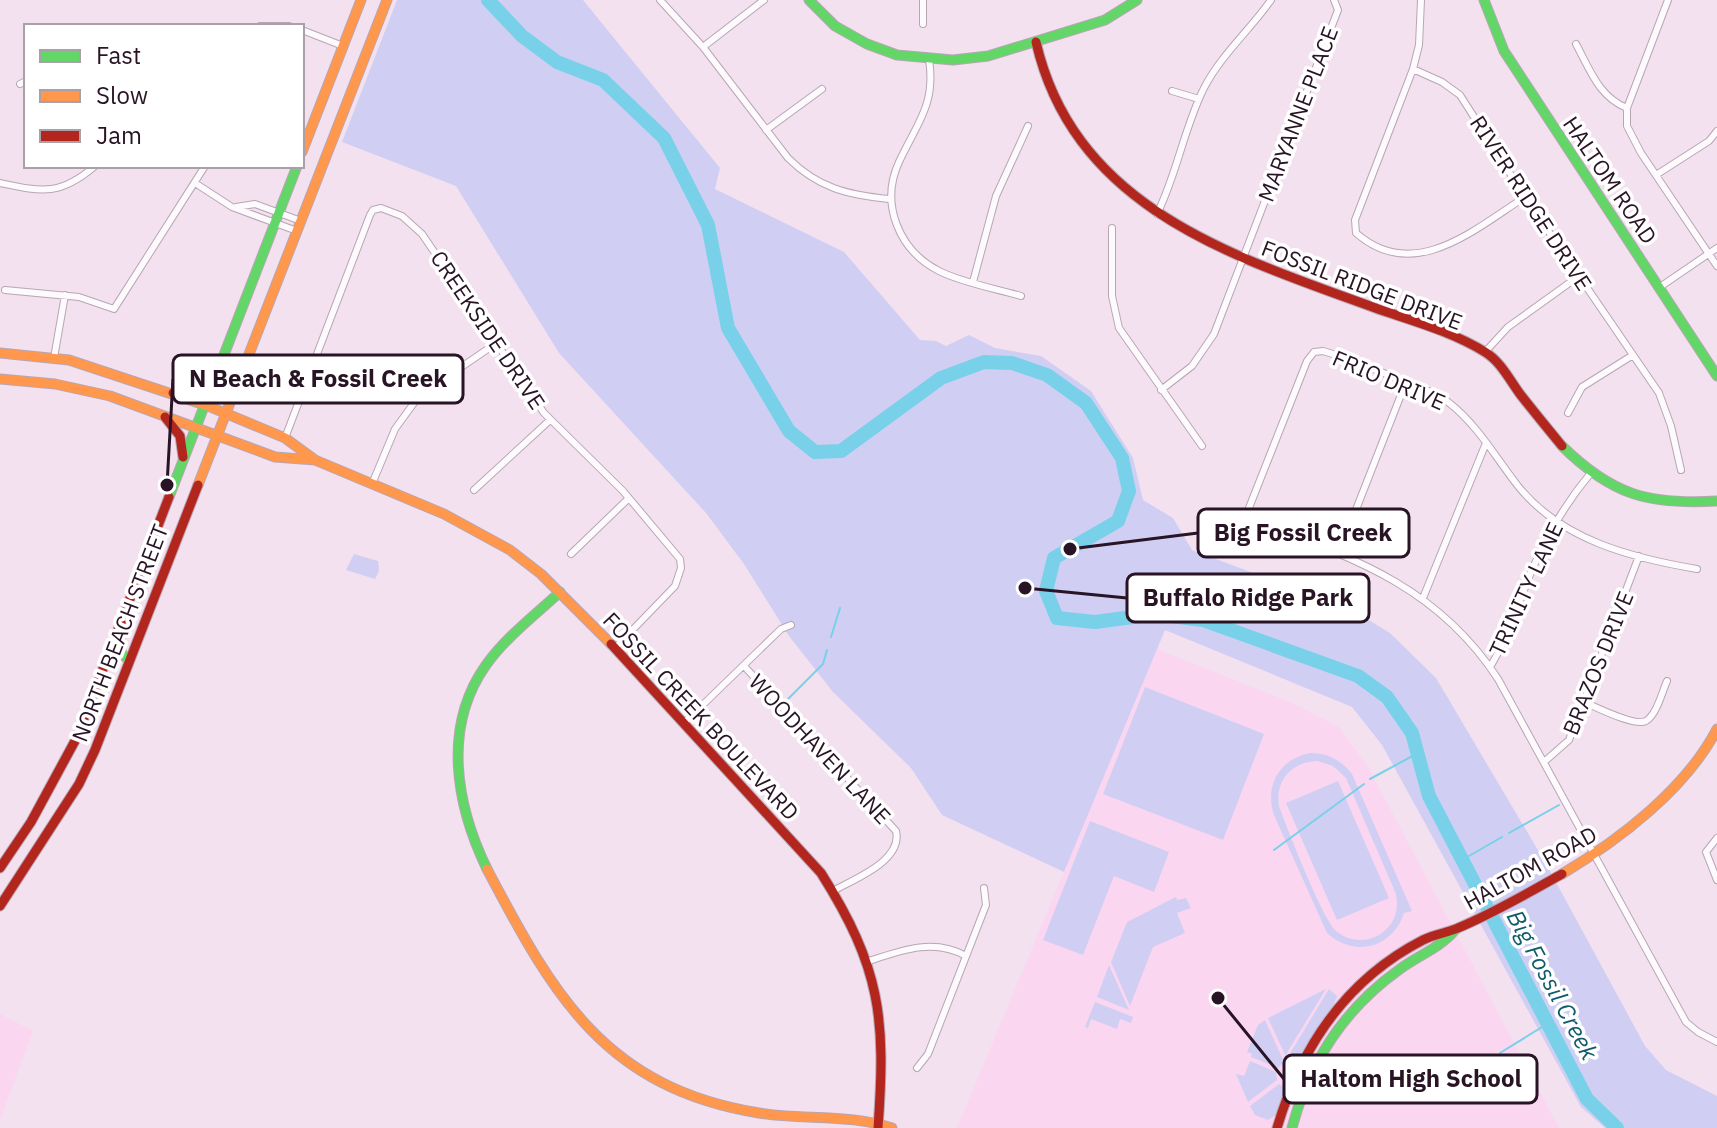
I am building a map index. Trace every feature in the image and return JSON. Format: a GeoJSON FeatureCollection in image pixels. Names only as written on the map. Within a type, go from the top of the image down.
{"type":"FeatureCollection","features":[{"type":"Feature","properties":{"kind":"main road"},"geometry":{"type":"LineString","coordinates":[[304,147],[361,0]]}},
{"type":"Feature","properties":{"kind":"main road","name":"NORTH BEACH STREET"},"geometry":{"type":"LineString","coordinates":[[0,906],[79,784],[386,0]]}},
{"type":"Feature","properties":{"kind":"main road"},"geometry":{"type":"LineString","coordinates":[[809,0],[835,26],[867,44],[897,55],[965,60],[988,56],[1105,20],[1137,0]]}},
{"type":"Feature","properties":{"kind":"main road","name":"HALTOM ROAD"},"geometry":{"type":"LineString","coordinates":[[1484,0],[1504,51],[1717,376]]}},
{"type":"Feature","properties":{"kind":"main road","name":"FOSSIL RIDGE DRIVE"},"geometry":{"type":"LineString","coordinates":[[1036,42],[1043,70],[1067,122],[1107,171],[1131,195],[1157,214],[1241,260],[1375,307],[1485,352],[1495,360],[1559,445],[1590,474],[1622,491],[1651,501],[1683,504],[1717,501]]}},
{"type":"Feature","properties":{"kind":"main road","name":"NORTH BEACH STREET"},"geometry":{"type":"LineString","coordinates":[[0,868],[31,822],[76,739],[296,168]]}},
{"type":"Feature","properties":{"kind":"main road","name":"FOSSIL CREEK BOULEVARD"},"geometry":{"type":"LineString","coordinates":[[0,353],[54,358],[99,368],[225,413],[285,438],[315,460],[444,514],[501,545],[541,574],[615,648],[821,873],[833,891],[869,961],[881,1015],[882,1070],[878,1125]]}},
{"type":"Feature","properties":{"kind":"main road"},"geometry":{"type":"LineString","coordinates":[[171,393],[196,388],[217,375]]}},
{"type":"Feature","properties":{"kind":"main road","name":"FOSSIL CREEK BOULEVARD"},"geometry":{"type":"LineString","coordinates":[[0,379],[54,383],[82,389],[275,457],[315,460]]}},
{"type":"Feature","properties":{"kind":"main road"},"geometry":{"type":"LineString","coordinates":[[163,415],[180,436],[184,459]]}},
{"type":"Feature","properties":{"kind":"main road"},"geometry":{"type":"LineString","coordinates":[[560,592],[510,637],[481,673],[468,697],[460,723],[457,758],[466,819],[498,888],[538,958],[596,1038],[651,1080],[715,1106],[765,1115],[892,1128]]}},
{"type":"Feature","properties":{"kind":"main road"},"geometry":{"type":"LineString","coordinates":[[119,626],[121,653],[129,660]]}},
{"type":"Feature","properties":{"kind":"main road","name":"HALTOM ROAD"},"geometry":{"type":"LineString","coordinates":[[1277,1128],[1284,1102],[1309,1046],[1349,994],[1373,972],[1438,932],[1455,930],[1595,856],[1661,801],[1704,750],[1717,729]]}},
{"type":"Feature","properties":{"kind":"main road","name":"HALTOM ROAD"},"geometry":{"type":"LineString","coordinates":[[1292,1128],[1310,1072],[1330,1039],[1361,1001],[1404,966],[1445,944],[1455,930]]}},
{"type":"Feature","properties":{"kind":"main road"},"geometry":{"type":"LineString","coordinates":[[1349,994],[1361,1001]]}},
{"type":"Feature","properties":{"kind":"street"},"geometry":{"type":"LineString","coordinates":[[660,0],[703,47],[788,158],[815,182],[855,196],[889,199]]}},
{"type":"Feature","properties":{"kind":"street"},"geometry":{"type":"LineString","coordinates":[[703,47],[764,0]]}},
{"type":"Feature","properties":{"kind":"street"},"geometry":{"type":"LineString","coordinates":[[923,0],[923,24]]}},
{"type":"Feature","properties":{"kind":"street"},"geometry":{"type":"LineString","coordinates":[[1157,214],[1175,173],[1199,99],[1211,75],[1271,0]]}},
{"type":"Feature","properties":{"kind":"street","name":"MARYANNE PLACE"},"geometry":{"type":"LineString","coordinates":[[1161,390],[1192,366],[1207,347],[1338,10],[1334,0]]}},
{"type":"Feature","properties":{"kind":"street"},"geometry":{"type":"LineString","coordinates":[[1421,0],[1419,45],[1413,69],[1355,220],[1356,233],[1375,246],[1393,252],[1417,254],[1453,243],[1525,197]]}},
{"type":"Feature","properties":{"kind":"street"},"geometry":{"type":"LineString","coordinates":[[1668,0],[1627,108],[1627,126],[1633,140],[1717,266]]}},
{"type":"Feature","properties":{"kind":"street"},"geometry":{"type":"LineString","coordinates":[[304,31],[343,46]]}},
{"type":"Feature","properties":{"kind":"street"},"geometry":{"type":"LineString","coordinates":[[1576,44],[1605,94],[1613,102],[1627,108]]}},
{"type":"Feature","properties":{"kind":"street"},"geometry":{"type":"LineString","coordinates":[[929,59],[932,80],[927,108],[897,166],[889,199],[893,216],[919,257],[941,272],[1021,296]]}},
{"type":"Feature","properties":{"kind":"street","name":"RIVER RIDGE DRIVE"},"geometry":{"type":"LineString","coordinates":[[1413,69],[1442,82],[1460,95],[1525,197],[1659,393],[1666,408],[1681,470]]}},
{"type":"Feature","properties":{"kind":"street"},"geometry":{"type":"LineString","coordinates":[[766,130],[822,89]]}},
{"type":"Feature","properties":{"kind":"street"},"geometry":{"type":"LineString","coordinates":[[1172,91],[1199,99]]}},
{"type":"Feature","properties":{"kind":"street"},"geometry":{"type":"LineString","coordinates":[[973,282],[996,196],[1028,126]]}},
{"type":"Feature","properties":{"kind":"street"},"geometry":{"type":"LineString","coordinates":[[1656,175],[1709,141],[1717,131]]}},
{"type":"Feature","properties":{"kind":"street"},"geometry":{"type":"LineString","coordinates":[[0,183],[34,190],[57,189],[74,183],[93,168]]}},
{"type":"Feature","properties":{"kind":"street"},"geometry":{"type":"LineString","coordinates":[[5,290],[79,297],[114,309],[204,168]]}},
{"type":"Feature","properties":{"kind":"street"},"geometry":{"type":"LineString","coordinates":[[195,183],[232,207],[297,231]]}},
{"type":"Feature","properties":{"kind":"street"},"geometry":{"type":"LineString","coordinates":[[232,207],[255,204],[301,221]]}},
{"type":"Feature","properties":{"kind":"street","name":"CREEKSIDE DRIVE"},"geometry":{"type":"LineString","coordinates":[[285,438],[370,215],[373,210],[388,210],[402,216],[422,234],[550,420],[629,498],[680,559],[678,580],[615,648]]}},
{"type":"Feature","properties":{"kind":"street"},"geometry":{"type":"LineString","coordinates":[[1112,228],[1115,318],[1132,349],[1202,446]]}},
{"type":"Feature","properties":{"kind":"street"},"geometry":{"type":"LineString","coordinates":[[1660,287],[1717,248]]}},
{"type":"Feature","properties":{"kind":"street"},"geometry":{"type":"LineString","coordinates":[[1485,352],[1508,327],[1579,276]]}},
{"type":"Feature","properties":{"kind":"street"},"geometry":{"type":"LineString","coordinates":[[54,358],[65,295]]}},
{"type":"Feature","properties":{"kind":"street"},"geometry":{"type":"LineString","coordinates":[[372,484],[395,429],[419,396],[498,342]]}},
{"type":"Feature","properties":{"kind":"street","name":"FRIO DRIVE"},"geometry":{"type":"LineString","coordinates":[[1339,553],[1249,519],[1247,513],[1304,367],[1314,352],[1323,351],[1406,382],[1449,402],[1473,425],[1531,501],[1555,521],[1593,541],[1667,564],[1697,569]]}},
{"type":"Feature","properties":{"kind":"street"},"geometry":{"type":"LineString","coordinates":[[1568,413],[1582,387],[1633,355]]}},
{"type":"Feature","properties":{"kind":"street"},"geometry":{"type":"LineString","coordinates":[[1406,382],[1339,553],[1376,570],[1423,598],[1471,643],[1490,667],[1686,1022],[1717,1042]]}},
{"type":"Feature","properties":{"kind":"street"},"geometry":{"type":"LineString","coordinates":[[474,490],[550,420]]}},
{"type":"Feature","properties":{"kind":"street"},"geometry":{"type":"LineString","coordinates":[[1423,598],[1486,443]]}},
{"type":"Feature","properties":{"kind":"street","name":"TRINITY LANE"},"geometry":{"type":"LineString","coordinates":[[1490,667],[1507,636],[1555,521],[1590,474]]}},
{"type":"Feature","properties":{"kind":"street"},"geometry":{"type":"LineString","coordinates":[[571,554],[629,498]]}},
{"type":"Feature","properties":{"kind":"street","name":"BRAZOS DRIVE"},"geometry":{"type":"LineString","coordinates":[[1544,762],[1569,740],[1639,556]]}},
{"type":"Feature","properties":{"kind":"street"},"geometry":{"type":"LineString","coordinates":[[684,723],[781,629],[791,625]]}},
{"type":"Feature","properties":{"kind":"street","name":"WOODHAVEN LANE"},"geometry":{"type":"LineString","coordinates":[[744,666],[896,831],[896,844],[887,857],[833,891]]}},
{"type":"Feature","properties":{"kind":"street"},"geometry":{"type":"LineString","coordinates":[[1584,702],[1624,719],[1643,722],[1658,704],[1667,681]]}},
{"type":"Feature","properties":{"kind":"street"},"geometry":{"type":"LineString","coordinates":[[1717,838],[1706,852],[1717,880]]}},
{"type":"Feature","properties":{"kind":"street"},"geometry":{"type":"LineString","coordinates":[[917,1068],[928,1054],[986,905],[984,888]]}},
{"type":"Feature","properties":{"kind":"street"},"geometry":{"type":"LineString","coordinates":[[869,961],[921,946],[941,946],[966,956]]}},
{"type":"Feature","properties":{"kind":"shaded area"},"geometry":{"type":"Polygon","coordinates":[[[397,0],[583,0],[720,168],[715,189],[844,252],[920,340],[936,341],[946,346],[969,335],[995,348],[1041,356],[1091,391],[1133,458],[1143,500],[1173,518],[1192,550],[1354,611],[1390,633],[1436,678],[1545,862],[1645,1046],[1666,1070],[1717,1096],[1717,1128],[1605,1128],[1581,1107],[1382,745],[1352,707],[1165,630],[1064,872],[942,815],[911,768],[833,692],[789,636],[744,564],[706,513],[559,353],[456,186],[342,142],[397,0]]]}},
{"type":"Feature","properties":{"kind":"shaded area"},"geometry":{"type":"Polygon","coordinates":[[[354,554],[378,561],[379,571],[375,579],[346,570],[354,554]]]}},
{"type":"Feature","properties":{"kind":"shaded area"},"geometry":{"type":"Polygon","coordinates":[[[1157,649],[1290,702],[1339,727],[1367,765],[1559,1128],[957,1128],[1157,649]]]}},
{"type":"Feature","properties":{"kind":"shaded area"},"geometry":{"type":"Polygon","coordinates":[[[1145,687],[1264,734],[1223,840],[1103,794],[1145,687]]]}},
{"type":"Feature","properties":{"kind":"shaded area"},"geometry":{"type":"Polygon","coordinates":[[[1317,753],[1328,756],[1339,761],[1352,774],[1412,911],[1404,913],[1391,934],[1372,946],[1349,945],[1327,933],[1274,815],[1271,804],[1273,784],[1283,767],[1299,756],[1317,753]],[[1317,761],[1292,769],[1282,781],[1279,806],[1305,872],[1330,923],[1347,937],[1365,940],[1382,933],[1393,921],[1396,894],[1346,778],[1333,766],[1317,761]]]}},
{"type":"Feature","properties":{"kind":"shaded area"},"geometry":{"type":"Polygon","coordinates":[[[1338,781],[1389,898],[1337,920],[1286,803],[1338,781]]]}},
{"type":"Feature","properties":{"kind":"shaded area"},"geometry":{"type":"Polygon","coordinates":[[[1090,821],[1169,852],[1154,892],[1114,876],[1083,955],[1043,940],[1090,821]]]}},
{"type":"Feature","properties":{"kind":"shaded area"},"geometry":{"type":"Polygon","coordinates":[[[1176,897],[1177,900],[1186,898],[1191,908],[1177,913],[1185,933],[1153,947],[1130,1006],[1111,962],[1127,922],[1176,897]]]}},
{"type":"Feature","properties":{"kind":"shaded area"},"geometry":{"type":"Polygon","coordinates":[[[1109,965],[1129,1010],[1097,997],[1109,965]]]}},
{"type":"Feature","properties":{"kind":"shaded area"},"geometry":{"type":"Polygon","coordinates":[[[1326,989],[1288,1051],[1286,1057],[1268,1018],[1326,989]]]}},
{"type":"Feature","properties":{"kind":"shaded area"},"geometry":{"type":"Polygon","coordinates":[[[1329,989],[1337,996],[1335,1001],[1296,1062],[1291,1061],[1289,1055],[1329,989]]]}},
{"type":"Feature","properties":{"kind":"shaded area"},"geometry":{"type":"Polygon","coordinates":[[[1095,1002],[1133,1017],[1131,1023],[1120,1019],[1117,1029],[1091,1019],[1088,1028],[1085,1027],[1095,1002]]]}},
{"type":"Feature","properties":{"kind":"shaded area"},"geometry":{"type":"Polygon","coordinates":[[[0,1014],[33,1031],[0,1120],[0,1014]]]}},
{"type":"Feature","properties":{"kind":"shaded area"},"geometry":{"type":"Polygon","coordinates":[[[1265,1020],[1284,1062],[1278,1068],[1251,1057],[1252,1054],[1247,1052],[1258,1025],[1265,1020]]]}},
{"type":"Feature","properties":{"kind":"shaded area"},"geometry":{"type":"Polygon","coordinates":[[[1250,1061],[1276,1072],[1277,1080],[1248,1102],[1236,1074],[1244,1076],[1250,1061]]]}},
{"type":"Feature","properties":{"kind":"shaded area"},"geometry":{"type":"Polygon","coordinates":[[[1279,1084],[1285,1088],[1276,1115],[1268,1120],[1255,1115],[1250,1106],[1279,1084]]]}},
{"type":"Feature","properties":{"kind":"waterway","name":"Big Fossil Creek"},"geometry":{"type":"LineString","coordinates":[[488,0],[522,36],[557,62],[603,80],[664,138],[708,225],[728,328],[789,431],[815,452],[841,451],[941,378],[984,362],[1012,363],[1047,375],[1086,403],[1122,458],[1129,491],[1118,521],[1054,558],[1046,591],[1057,618],[1095,622],[1155,614],[1203,620],[1358,676],[1387,697],[1412,733],[1429,796],[1587,1099],[1617,1128]]}},
{"type":"Feature","properties":{"kind":"waterway"},"geometry":{"type":"LineString","coordinates":[[831,637],[840,608]]}},
{"type":"Feature","properties":{"kind":"waterway"},"geometry":{"type":"LineString","coordinates":[[785,702],[823,664],[827,650]]}},
{"type":"Feature","properties":{"kind":"waterway"},"geometry":{"type":"LineString","coordinates":[[1370,779],[1418,753]]}},
{"type":"Feature","properties":{"kind":"waterway"},"geometry":{"type":"LineString","coordinates":[[1274,850],[1364,784]]}},
{"type":"Feature","properties":{"kind":"waterway"},"geometry":{"type":"LineString","coordinates":[[1509,833],[1559,805]]}},
{"type":"Feature","properties":{"kind":"waterway"},"geometry":{"type":"LineString","coordinates":[[1462,860],[1502,837]]}},
{"type":"Feature","properties":{"kind":"waterway"},"geometry":{"type":"LineString","coordinates":[[1500,1053],[1547,1024]]}},
{"type":"Feature","properties":{"kind":"traffic: fast"},"geometry":{"type":"LineString","coordinates":[[809,0],[835,26],[867,44],[897,55],[953,60],[988,56],[1105,20],[1137,0]]}},
{"type":"Feature","properties":{"kind":"traffic: fast"},"geometry":{"type":"LineString","coordinates":[[1484,0],[1504,51],[1717,376]]}},
{"type":"Feature","properties":{"kind":"traffic: fast"},"geometry":{"type":"LineString","coordinates":[[169,497],[296,168]]}},
{"type":"Feature","properties":{"kind":"traffic: fast"},"geometry":{"type":"LineString","coordinates":[[1562,446],[1598,476],[1632,493],[1671,501],[1717,501]]}},
{"type":"Feature","properties":{"kind":"traffic: fast"},"geometry":{"type":"LineString","coordinates":[[487,869],[461,793],[458,766],[463,714],[472,689],[486,665],[502,645],[560,592]]}},
{"type":"Feature","properties":{"kind":"traffic: fast"},"geometry":{"type":"LineString","coordinates":[[120,630],[121,653],[129,660]]}},
{"type":"Feature","properties":{"kind":"traffic: fast"},"geometry":{"type":"LineString","coordinates":[[1292,1128],[1308,1081],[1346,1019],[1380,984],[1443,942],[1455,930]]}},
{"type":"Feature","properties":{"kind":"traffic: slow"},"geometry":{"type":"LineString","coordinates":[[304,147],[361,0]]}},
{"type":"Feature","properties":{"kind":"traffic: slow"},"geometry":{"type":"LineString","coordinates":[[198,485],[387,0]]}},
{"type":"Feature","properties":{"kind":"traffic: slow"},"geometry":{"type":"LineString","coordinates":[[0,353],[69,360],[208,406],[285,438],[315,460],[444,514],[510,550],[541,574],[611,644]]}},
{"type":"Feature","properties":{"kind":"traffic: slow"},"geometry":{"type":"LineString","coordinates":[[0,379],[55,384],[110,396],[275,457],[315,460]]}},
{"type":"Feature","properties":{"kind":"traffic: slow"},"geometry":{"type":"LineString","coordinates":[[1562,874],[1649,811],[1688,772],[1717,729]]}},
{"type":"Feature","properties":{"kind":"traffic: slow"},"geometry":{"type":"LineString","coordinates":[[487,869],[536,958],[562,996],[591,1030],[623,1059],[661,1082],[706,1101],[759,1113],[844,1119],[892,1128]]}},
{"type":"Feature","properties":{"kind":"traffic: jam"},"geometry":{"type":"LineString","coordinates":[[1036,42],[1056,100],[1086,147],[1124,187],[1168,219],[1218,246],[1270,269],[1446,333],[1485,352],[1500,366],[1562,446]]}},
{"type":"Feature","properties":{"kind":"traffic: jam"},"geometry":{"type":"LineString","coordinates":[[173,393],[196,388],[217,375]]}},
{"type":"Feature","properties":{"kind":"traffic: jam"},"geometry":{"type":"LineString","coordinates":[[165,417],[180,436],[183,457]]}},
{"type":"Feature","properties":{"kind":"traffic: jam"},"geometry":{"type":"LineString","coordinates":[[0,906],[79,784],[95,750],[198,485]]}},
{"type":"Feature","properties":{"kind":"traffic: jam"},"geometry":{"type":"LineString","coordinates":[[0,868],[31,822],[76,739],[169,497]]}},
{"type":"Feature","properties":{"kind":"traffic: jam"},"geometry":{"type":"LineString","coordinates":[[611,644],[821,873],[841,907],[868,966],[875,995],[881,1055],[878,1128]]}},
{"type":"Feature","properties":{"kind":"traffic: jam"},"geometry":{"type":"LineString","coordinates":[[1277,1128],[1299,1070],[1314,1043],[1330,1018],[1372,974],[1423,940],[1485,916],[1562,874]]}},
{"type":"Feature","properties":{"kind":"place","name":"N Beach & Fossil Creek"},"geometry":{"type":"Point","coordinates":[167,485]}},
{"type":"Feature","properties":{"kind":"place","name":"Big Fossil Creek"},"geometry":{"type":"Point","coordinates":[1070,549]}},
{"type":"Feature","properties":{"kind":"place","name":"Buffalo Ridge Park"},"geometry":{"type":"Point","coordinates":[1025,588]}},
{"type":"Feature","properties":{"kind":"place","name":"Haltom High School"},"geometry":{"type":"Point","coordinates":[1218,998]}}]}
